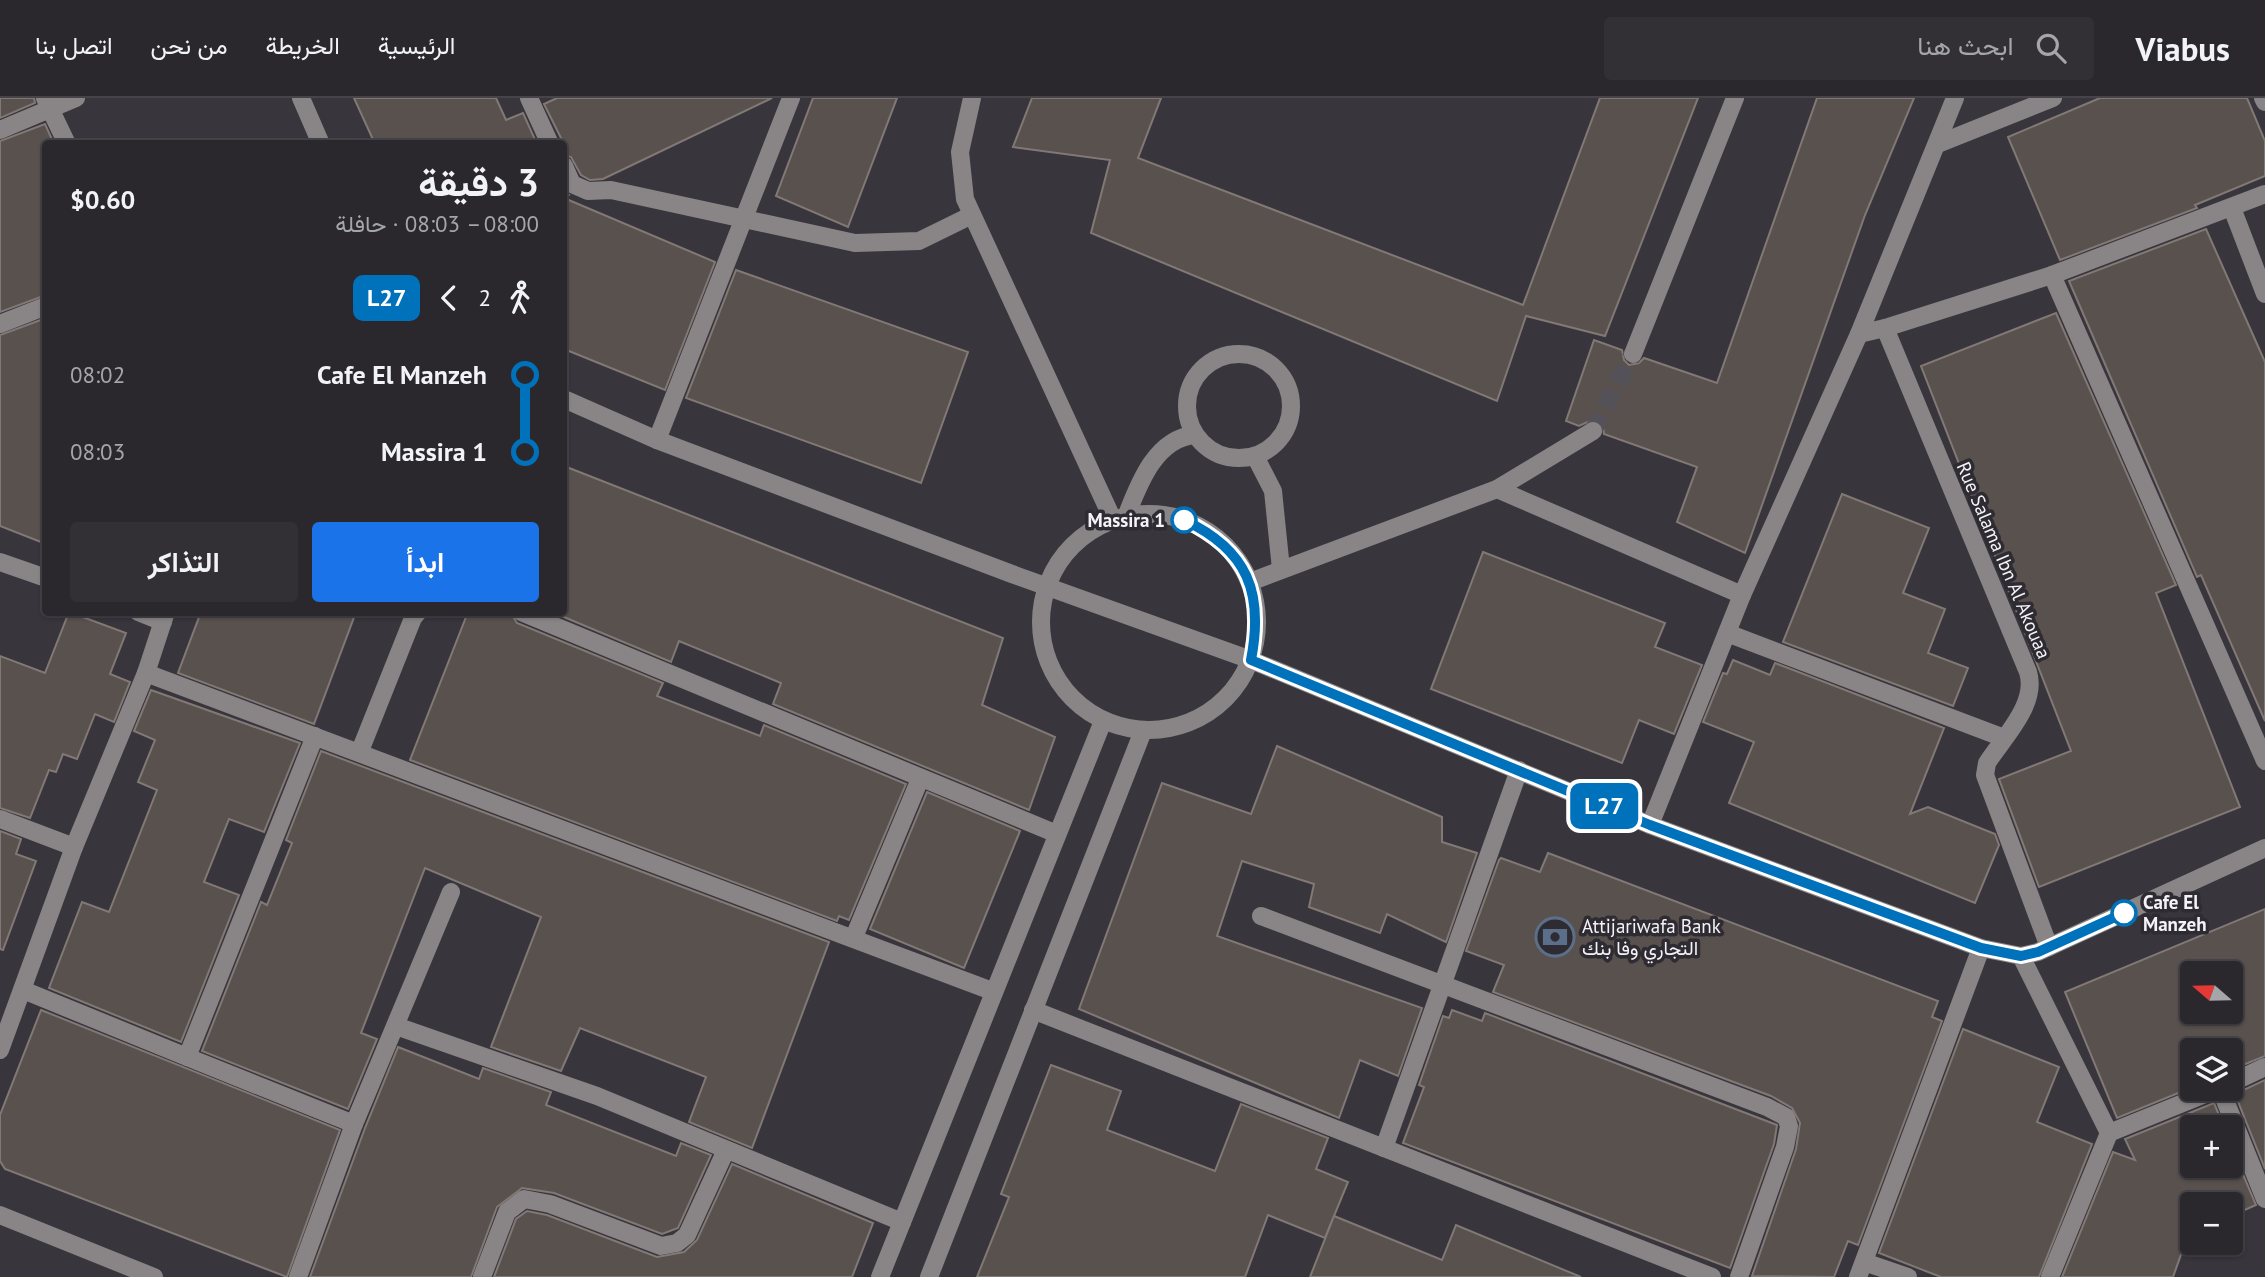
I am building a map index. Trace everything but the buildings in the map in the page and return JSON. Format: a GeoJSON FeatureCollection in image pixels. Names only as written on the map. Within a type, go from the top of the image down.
{"type":"FeatureCollection","features":[{"type":"Feature","properties":{"kind":"street"},"geometry":{"type":"LineString","coordinates":[[0,130],[48,104],[76,98]]}},
{"type":"Feature","properties":{"kind":"street"},"geometry":{"type":"LineString","coordinates":[[301,98],[319,140]]}},
{"type":"Feature","properties":{"kind":"street"},"geometry":{"type":"LineString","coordinates":[[529,98],[548,140]]}},
{"type":"Feature","properties":{"kind":"street"},"geometry":{"type":"LineString","coordinates":[[657,440],[791,98]]}},
{"type":"Feature","properties":{"kind":"street"},"geometry":{"type":"LineString","coordinates":[[972,98],[960,152],[965,199],[1120,518]]}},
{"type":"Feature","properties":{"kind":"street"},"geometry":{"type":"LineString","coordinates":[[1633,354],[1735,98]]}},
{"type":"Feature","properties":{"kind":"street"},"geometry":{"type":"LineString","coordinates":[[1650,825],[1742,596],[1859,334],[1955,98]]}},
{"type":"Feature","properties":{"kind":"street"},"geometry":{"type":"LineString","coordinates":[[1938,144],[2053,98]]}},
{"type":"Feature","properties":{"kind":"street"},"geometry":{"type":"LineString","coordinates":[[48,104],[65,140]]}},
{"type":"Feature","properties":{"kind":"street"},"geometry":{"type":"LineString","coordinates":[[567,173],[572,184],[588,191],[611,190],[746,217],[855,243],[892,244],[919,241],[972,215]]}},
{"type":"Feature","properties":{"kind":"street"},"geometry":{"type":"LineString","coordinates":[[1859,334],[2052,275],[2265,194]]}},
{"type":"Feature","properties":{"kind":"street"},"geometry":{"type":"LineString","coordinates":[[2232,208],[2265,294]]}},
{"type":"Feature","properties":{"kind":"street"},"geometry":{"type":"LineString","coordinates":[[2052,275],[2265,761]]}},
{"type":"Feature","properties":{"kind":"street"},"geometry":{"type":"LineString","coordinates":[[0,324],[42,308]]}},
{"type":"Feature","properties":{"kind":"street","name":"Rue Salama Ibn Al Akouaa"},"geometry":{"type":"LineString","coordinates":[[1885,328],[2031,682],[2026,702],[1987,763],[1986,781],[2049,947]]}},
{"type":"Feature","properties":{"kind":"street"},"geometry":{"type":"LineString","coordinates":[[1230,354],[1247,354],[1264,359],[1278,370],[1287,384],[1291,410],[1283,435],[1271,448],[1255,456],[1233,458],[1212,451],[1195,435],[1188,420],[1186,402],[1190,385],[1213,359],[1230,354]]}},
{"type":"Feature","properties":{"kind":"street"},"geometry":{"type":"LineString","coordinates":[[567,400],[657,440],[1251,660],[1650,825],[1981,948],[2021,956],[2049,947],[2265,848]]}},
{"type":"Feature","properties":{"kind":"street"},"geometry":{"type":"LineString","coordinates":[[1250,583],[1497,489],[1593,431]]}},
{"type":"Feature","properties":{"kind":"street"},"geometry":{"type":"LineString","coordinates":[[1120,518],[1143,474],[1155,459],[1187,436],[1195,435]]}},
{"type":"Feature","properties":{"kind":"street"},"geometry":{"type":"LineString","coordinates":[[1255,456],[1273,491],[1281,569]]}},
{"type":"Feature","properties":{"kind":"street"},"geometry":{"type":"LineString","coordinates":[[1497,489],[1742,596]]}},
{"type":"Feature","properties":{"kind":"street"},"geometry":{"type":"LineString","coordinates":[[1146,514],[1178,517],[1209,531],[1233,554],[1250,583],[1257,628],[1251,660],[1238,684],[1212,709],[1196,719],[1171,728],[1143,731],[1104,721],[1080,706],[1061,686],[1048,662],[1041,634],[1041,610],[1047,586],[1062,559],[1083,536],[1120,518],[1146,514]]}},
{"type":"Feature","properties":{"kind":"street"},"geometry":{"type":"LineString","coordinates":[[0,562],[42,578]]}},
{"type":"Feature","properties":{"kind":"street"},"geometry":{"type":"LineString","coordinates":[[360,751],[415,616]]}},
{"type":"Feature","properties":{"kind":"street"},"geometry":{"type":"LineString","coordinates":[[531,616],[1057,834]]}},
{"type":"Feature","properties":{"kind":"street"},"geometry":{"type":"LineString","coordinates":[[0,1050],[74,847],[146,673],[165,617]]}},
{"type":"Feature","properties":{"kind":"street"},"geometry":{"type":"LineString","coordinates":[[1727,633],[2004,738]]}},
{"type":"Feature","properties":{"kind":"street"},"geometry":{"type":"LineString","coordinates":[[146,673],[360,751],[992,991]]}},
{"type":"Feature","properties":{"kind":"street"},"geometry":{"type":"LineString","coordinates":[[880,1277],[992,991],[1104,721]]}},
{"type":"Feature","properties":{"kind":"street"},"geometry":{"type":"LineString","coordinates":[[929,1277],[1143,731]]}},
{"type":"Feature","properties":{"kind":"street"},"geometry":{"type":"LineString","coordinates":[[187,1057],[315,736]]}},
{"type":"Feature","properties":{"kind":"street"},"geometry":{"type":"LineString","coordinates":[[1384,1148],[1440,984],[1519,770]]}},
{"type":"Feature","properties":{"kind":"street"},"geometry":{"type":"LineString","coordinates":[[854,937],[920,779]]}},
{"type":"Feature","properties":{"kind":"street"},"geometry":{"type":"LineString","coordinates":[[0,819],[74,847]]}},
{"type":"Feature","properties":{"kind":"street"},"geometry":{"type":"LineString","coordinates":[[298,1277],[354,1124],[452,892]]}},
{"type":"Feature","properties":{"kind":"street"},"geometry":{"type":"LineString","coordinates":[[1261,916],[1767,1107],[1786,1117],[1789,1126],[1785,1147],[1739,1277]]}},
{"type":"Feature","properties":{"kind":"street"},"geometry":{"type":"LineString","coordinates":[[1908,1277],[1861,1269],[1981,948]]}},
{"type":"Feature","properties":{"kind":"street"},"geometry":{"type":"LineString","coordinates":[[2021,956],[2109,1133]]}},
{"type":"Feature","properties":{"kind":"street"},"geometry":{"type":"LineString","coordinates":[[23,990],[354,1124]]}},
{"type":"Feature","properties":{"kind":"street"},"geometry":{"type":"LineString","coordinates":[[1033,1010],[1712,1277]]}},
{"type":"Feature","properties":{"kind":"street"},"geometry":{"type":"LineString","coordinates":[[396,1026],[597,1096],[902,1222]]}},
{"type":"Feature","properties":{"kind":"street"},"geometry":{"type":"LineString","coordinates":[[2243,1077],[2265,1067]]}},
{"type":"Feature","properties":{"kind":"street"},"geometry":{"type":"LineString","coordinates":[[2050,1277],[2109,1133],[2188,1101]]}},
{"type":"Feature","properties":{"kind":"street"},"geometry":{"type":"LineString","coordinates":[[2225,1101],[2265,1199]]}},
{"type":"Feature","properties":{"kind":"street"},"geometry":{"type":"LineString","coordinates":[[482,1277],[507,1212],[524,1199],[550,1204],[661,1246],[677,1243],[687,1235],[726,1150]]}},
{"type":"Feature","properties":{"kind":"street"},"geometry":{"type":"LineString","coordinates":[[0,1215],[154,1277]]}},
{"type":"Feature","properties":{"kind":"tunnel"},"geometry":{"type":"LineString","coordinates":[[1593,431],[1633,354]]}},
{"type":"Feature","properties":{"kind":"bus line","name":"L27"},"geometry":{"type":"LineString","coordinates":[[1184,520],[1209,531],[1233,554],[1250,583],[1254,594],[1257,628],[1251,660],[1650,825],[1981,948],[2021,956],[2038,952],[2124,913]]}},
{"type":"Feature","properties":{"kind":"place","name":"Massira 1"},"geometry":{"type":"Point","coordinates":[1184,520]}},
{"type":"Feature","properties":{"kind":"place","name":"Cafe El Manzeh"},"geometry":{"type":"Point","coordinates":[2124,913]}},
{"type":"Feature","properties":{"kind":"place","name":"Attijariwafa Bank التجاري وفا بنك"},"geometry":{"type":"Point","coordinates":[1555,937]}}]}
